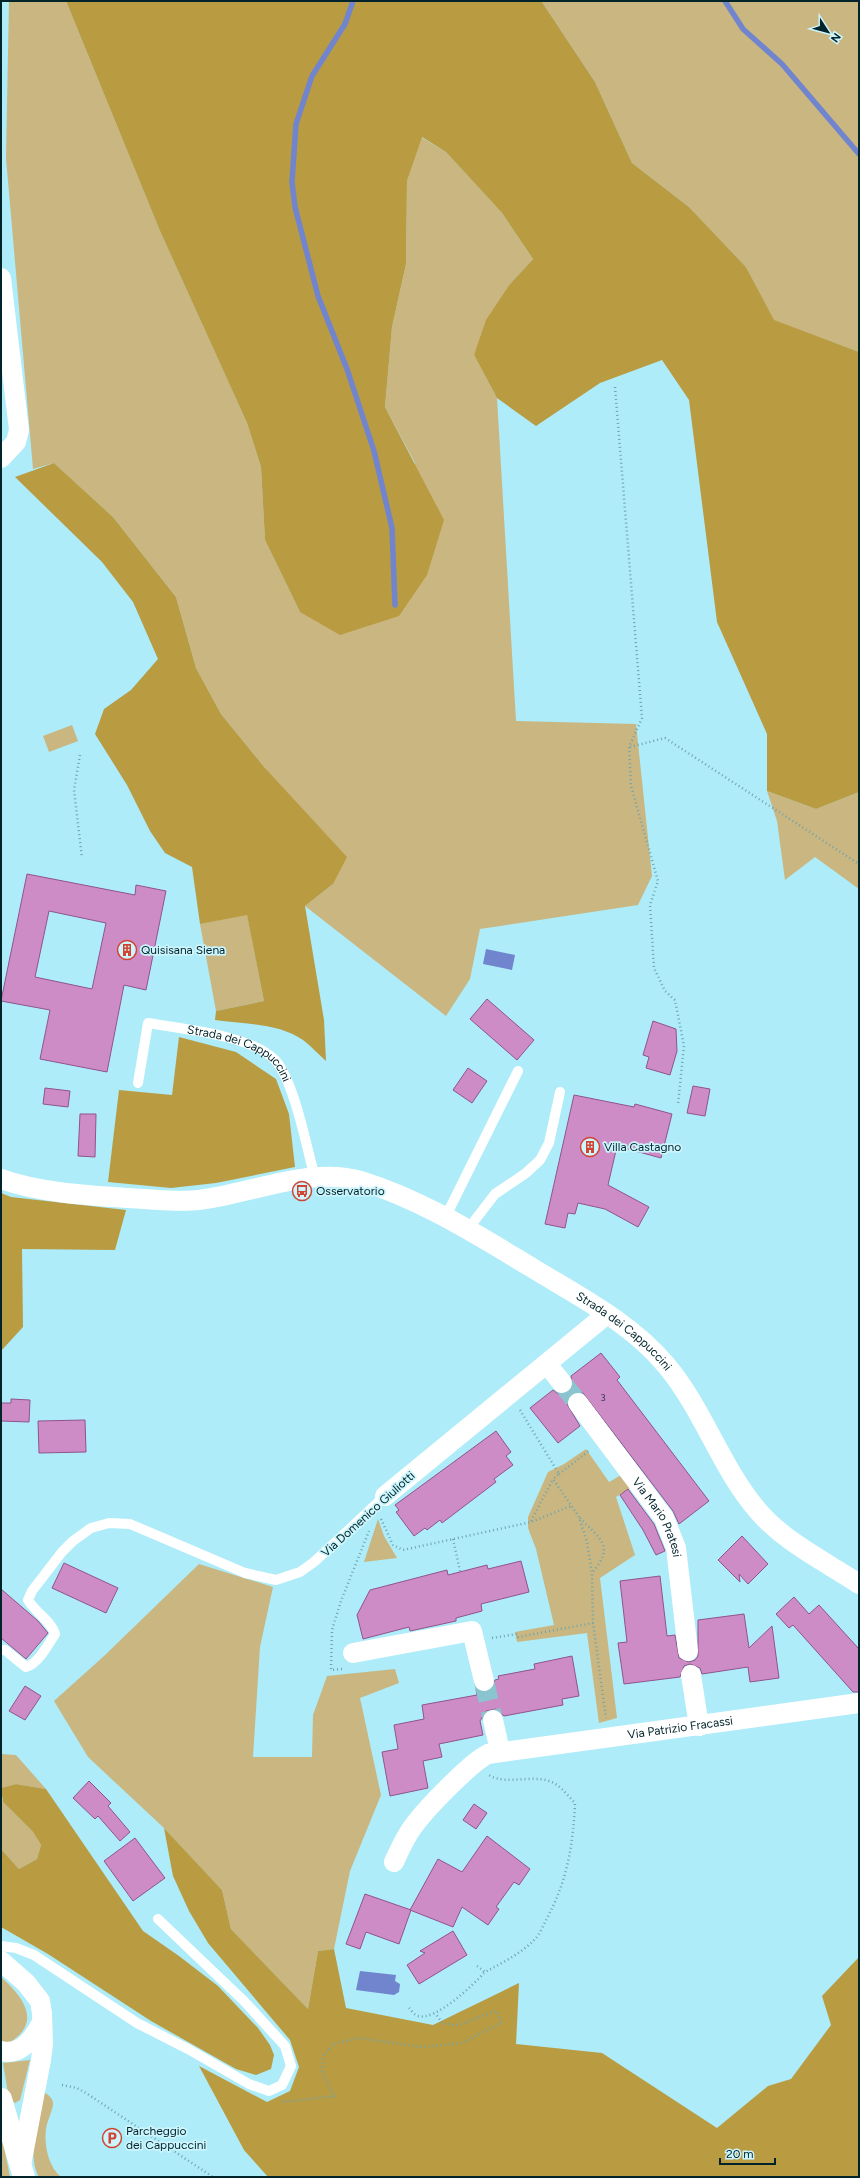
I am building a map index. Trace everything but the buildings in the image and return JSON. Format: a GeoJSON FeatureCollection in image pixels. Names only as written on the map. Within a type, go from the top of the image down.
{"type":"FeatureCollection","features":[{"type":"Feature","properties":{"kind":"main road"},"geometry":{"type":"LineString","coordinates":[[1,2099],[5,2126],[22,2171]]}},
{"type":"Feature","properties":{"kind":"street"},"geometry":{"type":"LineString","coordinates":[[1,278],[19,430],[16,442],[1,458]]}},
{"type":"Feature","properties":{"kind":"street","name":"Strada dei Cappuccini"},"geometry":{"type":"LineString","coordinates":[[1,1179],[36,1188],[117,1197],[178,1201],[199,1200],[315,1178],[334,1176],[363,1181],[446,1216],[607,1314],[645,1343],[676,1377],[701,1416],[726,1462],[760,1513],[788,1538],[859,1584]]}},
{"type":"Feature","properties":{"kind":"street","name":"Via Domenico Giuliotti"},"geometry":{"type":"LineString","coordinates":[[385,1496],[607,1314]]}},
{"type":"Feature","properties":{"kind":"street"},"geometry":{"type":"LineString","coordinates":[[547,1364],[562,1383]]}},
{"type":"Feature","properties":{"kind":"street","name":"Via Mario Pratesi"},"geometry":{"type":"LineString","coordinates":[[578,1403],[657,1508],[672,1534],[677,1556],[688,1651]]}},
{"type":"Feature","properties":{"kind":"street"},"geometry":{"type":"LineString","coordinates":[[350,1661],[472,1631],[484,1681]]}},
{"type":"Feature","properties":{"kind":"street"},"geometry":{"type":"LineString","coordinates":[[691,1675],[699,1726]]}},
{"type":"Feature","properties":{"kind":"street","name":"Via Patrizio Fracassi"},"geometry":{"type":"LineString","coordinates":[[394,1862],[408,1834],[421,1816],[476,1762],[488,1754],[859,1703]]}},
{"type":"Feature","properties":{"kind":"street"},"geometry":{"type":"LineString","coordinates":[[493,1720],[500,1752]]}},
{"type":"Feature","properties":{"kind":"street"},"geometry":{"type":"LineString","coordinates":[[1,1961],[36,1993],[42,2006],[41,2024],[43,2044],[22,2171]]}},
{"type":"Feature","properties":{"kind":"street"},"geometry":{"type":"LineString","coordinates":[[1,2051],[11,2052],[23,2047],[31,2040],[41,2024]]}},
{"type":"Feature","properties":{"kind":"street"},"geometry":{"type":"LineString","coordinates":[[5,2126],[35,2089]]}},
{"type":"Feature","properties":{"kind":"lane","name":"Strada dei Cappuccini"},"geometry":{"type":"LineString","coordinates":[[138,1083],[148,1023],[222,1036],[260,1050],[274,1059],[284,1075],[294,1100],[315,1178]]}},
{"type":"Feature","properties":{"kind":"lane"},"geometry":{"type":"LineString","coordinates":[[446,1216],[518,1070]]}},
{"type":"Feature","properties":{"kind":"lane"},"geometry":{"type":"LineString","coordinates":[[468,1228],[495,1194],[526,1173],[540,1160],[549,1143],[560,1092]]}},
{"type":"Feature","properties":{"kind":"lane","name":"Via Domenico Giuliotti"},"geometry":{"type":"LineString","coordinates":[[1,1650],[5,1650],[26,1667],[34,1663],[52,1639],[55,1634],[54,1629],[34,1610],[28,1600],[32,1591],[62,1552],[91,1528],[109,1523],[130,1524],[245,1573],[276,1580],[300,1572],[314,1562],[385,1496]]}},
{"type":"Feature","properties":{"kind":"lane"},"geometry":{"type":"LineString","coordinates":[[1,1946],[16,1948],[34,1955],[137,2023],[188,2048],[249,2084],[269,2091],[282,2085],[292,2066],[285,2046],[244,2001],[158,1919]]}},
{"type":"Feature","properties":{"kind":"path"},"geometry":{"type":"LineString","coordinates":[[615,387],[642,718],[629,747],[631,786],[658,881],[650,905],[654,968],[665,991],[674,1000],[684,1046],[678,1104]]}},
{"type":"Feature","properties":{"kind":"path"},"geometry":{"type":"LineString","coordinates":[[629,747],[665,738],[859,864]]}},
{"type":"Feature","properties":{"kind":"path"},"geometry":{"type":"LineString","coordinates":[[80,756],[74,790],[82,858]]}},
{"type":"Feature","properties":{"kind":"path"},"geometry":{"type":"LineString","coordinates":[[511,1394],[559,1474]]}},
{"type":"Feature","properties":{"kind":"path"},"geometry":{"type":"LineString","coordinates":[[531,1522],[553,1479],[588,1452]]}},
{"type":"Feature","properties":{"kind":"path"},"geometry":{"type":"LineString","coordinates":[[553,1479],[579,1517],[594,1533],[605,1548],[605,1556],[592,1573]]}},
{"type":"Feature","properties":{"kind":"path"},"geometry":{"type":"LineString","coordinates":[[385,1496],[380,1507],[381,1518],[390,1538],[397,1548],[407,1549],[531,1522],[571,1506]]}},
{"type":"Feature","properties":{"kind":"path"},"geometry":{"type":"LineString","coordinates":[[579,1517],[587,1542],[592,1573],[593,1623],[609,1737]]}},
{"type":"Feature","properties":{"kind":"path"},"geometry":{"type":"LineString","coordinates":[[350,1661],[331,1670],[332,1630],[341,1601],[370,1529]]}},
{"type":"Feature","properties":{"kind":"path"},"geometry":{"type":"LineString","coordinates":[[453,1539],[460,1571]]}},
{"type":"Feature","properties":{"kind":"path"},"geometry":{"type":"LineString","coordinates":[[492,1638],[517,1634],[518,1637],[593,1623]]}},
{"type":"Feature","properties":{"kind":"path"},"geometry":{"type":"LineString","coordinates":[[409,2008],[416,2016],[426,2017],[435,2013],[458,1997],[485,1972],[505,1962],[536,1938],[553,1908],[565,1878],[574,1826],[574,1803],[556,1784],[534,1778],[496,1779],[476,1762]]}},
{"type":"Feature","properties":{"kind":"path"},"geometry":{"type":"LineString","coordinates":[[476,1966],[485,1972]]}},
{"type":"Feature","properties":{"kind":"path"},"geometry":{"type":"LineString","coordinates":[[269,2091],[284,2102],[334,2096],[322,2072],[324,2055],[333,2044],[358,2038],[422,2047],[462,2043],[502,2022],[496,2011],[458,2025],[443,2024],[435,2013]]}},
{"type":"Feature","properties":{"kind":"path"},"geometry":{"type":"LineString","coordinates":[[62,2085],[77,2088],[86,2093],[213,2177]]}},
{"type":"Feature","properties":{"kind":"shaded area"},"geometry":{"type":"Polygon","coordinates":[[[9,1],[66,1],[160,231],[247,423],[261,467],[265,540],[300,612],[415,463],[385,407],[392,327],[406,264],[407,181],[421,137],[446,152],[502,213],[533,259],[510,284],[474,355],[497,398],[516,721],[636,724],[652,876],[638,905],[480,929],[470,979],[446,1016],[305,906],[333,884],[265,768],[221,714],[196,668],[176,597],[113,517],[54,463],[33,469],[6,158],[9,1]]]}},
{"type":"Feature","properties":{"kind":"shaded area"},"geometry":{"type":"Polygon","coordinates":[[[66,1],[542,2],[595,82],[632,163],[689,207],[746,267],[774,320],[859,352],[859,792],[816,809],[767,791],[767,734],[717,622],[689,400],[662,360],[600,383],[536,426],[497,398],[474,355],[486,320],[510,284],[533,259],[502,213],[446,152],[422,137],[407,181],[406,264],[392,327],[385,407],[444,520],[427,575],[399,616],[340,635],[300,612],[265,540],[261,467],[247,423],[160,231],[66,1]]]}},
{"type":"Feature","properties":{"kind":"shaded area"},"geometry":{"type":"Polygon","coordinates":[[[524,1],[859,1],[859,352],[774,321],[746,267],[689,207],[632,163],[595,82],[542,2],[524,1]]]}},
{"type":"Feature","properties":{"kind":"shaded area"},"geometry":{"type":"Polygon","coordinates":[[[54,463],[113,517],[176,597],[196,668],[221,714],[265,768],[347,857],[333,884],[305,906],[324,1020],[326,1061],[303,1040],[283,1030],[260,1025],[215,1020],[216,1011],[264,1001],[247,915],[200,924],[192,867],[165,853],[150,831],[127,785],[95,734],[104,709],[131,690],[158,659],[133,602],[102,562],[15,477],[54,463]]]}},
{"type":"Feature","properties":{"kind":"shaded area"},"geometry":{"type":"Polygon","coordinates":[[[72,725],[78,741],[49,752],[43,736],[72,725]]]}},
{"type":"Feature","properties":{"kind":"shaded area"},"geometry":{"type":"Polygon","coordinates":[[[767,791],[816,809],[859,792],[859,889],[815,857],[785,880],[777,821],[767,791]]]}},
{"type":"Feature","properties":{"kind":"shaded area"},"geometry":{"type":"Polygon","coordinates":[[[247,914],[264,1001],[216,1011],[200,924],[247,914]]]}},
{"type":"Feature","properties":{"kind":"shaded area"},"geometry":{"type":"Polygon","coordinates":[[[179,1037],[236,1052],[276,1079],[289,1114],[295,1167],[216,1183],[171,1188],[108,1182],[119,1090],[172,1095],[179,1037]]]}},
{"type":"Feature","properties":{"kind":"shaded area"},"geometry":{"type":"Polygon","coordinates":[[[1,1193],[11,1197],[126,1210],[115,1250],[22,1249],[23,1327],[1,1351],[1,1193]]]}},
{"type":"Feature","properties":{"kind":"shaded area"},"geometry":{"type":"Polygon","coordinates":[[[586,1449],[609,1482],[623,1474],[632,1487],[616,1497],[635,1555],[600,1578],[617,1718],[599,1723],[587,1633],[517,1642],[515,1632],[554,1625],[536,1549],[528,1528],[528,1517],[548,1472],[564,1464],[586,1449]]]}},
{"type":"Feature","properties":{"kind":"shaded area"},"geometry":{"type":"Polygon","coordinates":[[[378,1519],[384,1536],[397,1558],[364,1562],[378,1519]]]}},
{"type":"Feature","properties":{"kind":"shaded area"},"geometry":{"type":"Polygon","coordinates":[[[199,1564],[273,1587],[260,1647],[253,1757],[312,1757],[313,1715],[327,1676],[395,1669],[399,1683],[360,1698],[381,1795],[350,1871],[334,1949],[318,1951],[308,2009],[231,1929],[222,1890],[164,1828],[88,1757],[54,1701],[104,1656],[199,1564]]]}},
{"type":"Feature","properties":{"kind":"shaded area"},"geometry":{"type":"Polygon","coordinates":[[[1,1754],[16,1755],[46,1789],[16,1784],[1,1788],[1,1754]]]}},
{"type":"Feature","properties":{"kind":"shaded area"},"geometry":{"type":"Polygon","coordinates":[[[16,1784],[46,1789],[143,1931],[218,1986],[258,2028],[270,2045],[274,2055],[271,2069],[256,2075],[236,2069],[151,2021],[48,1954],[1,1927],[1,1849],[19,1869],[37,1859],[41,1845],[33,1832],[3,1802],[1,1788],[16,1784]]]}},
{"type":"Feature","properties":{"kind":"shaded area"},"geometry":{"type":"Polygon","coordinates":[[[1,1795],[3,1802],[33,1832],[41,1845],[37,1859],[19,1869],[1,1849],[1,1795]]]}},
{"type":"Feature","properties":{"kind":"shaded area"},"geometry":{"type":"Polygon","coordinates":[[[164,1828],[222,1890],[231,1929],[308,2009],[318,1951],[334,1949],[346,2008],[433,2025],[519,1983],[516,2044],[602,2053],[717,2128],[768,2086],[791,2079],[831,2025],[822,1996],[859,1957],[859,2177],[268,2177],[244,2150],[199,2066],[267,2102],[290,2091],[299,2067],[290,2040],[208,1943],[189,1911],[173,1876],[164,1828]]]}},
{"type":"Feature","properties":{"kind":"shaded area"},"geometry":{"type":"Polygon","coordinates":[[[1,1977],[22,2001],[26,2010],[27,2018],[25,2027],[19,2035],[9,2043],[1,2042],[1,1977]]]}},
{"type":"Feature","properties":{"kind":"shaded area"},"geometry":{"type":"Polygon","coordinates":[[[30,2060],[20,2100],[15,2103],[9,2099],[3,2063],[30,2060]]]}},
{"type":"Feature","properties":{"kind":"shaded area"},"geometry":{"type":"Polygon","coordinates":[[[42,2091],[50,2096],[53,2103],[47,2126],[46,2148],[53,2167],[61,2177],[39,2177],[35,2168],[33,2146],[34,2135],[42,2091]]]}},
{"type":"Feature","properties":{"kind":"shaded area"},"geometry":{"type":"Polygon","coordinates":[[[1,2140],[3,2142],[10,2177],[1,2177],[1,2140]]]}},
{"type":"Feature","properties":{"kind":"water"},"geometry":{"type":"Polygon","coordinates":[[[486,949],[515,955],[512,970],[483,964],[486,949]]]}},
{"type":"Feature","properties":{"kind":"water"},"geometry":{"type":"Polygon","coordinates":[[[360,1971],[396,1975],[395,1981],[400,1984],[399,1992],[394,1995],[356,1990],[360,1971]]]}},
{"type":"Feature","properties":{"kind":"waterway"},"geometry":{"type":"LineString","coordinates":[[353,1],[345,24],[312,76],[296,124],[292,182],[295,207],[318,296],[347,369],[374,451],[392,528],[395,605]]}},
{"type":"Feature","properties":{"kind":"waterway"},"geometry":{"type":"LineString","coordinates":[[725,1],[743,29],[782,64],[859,154]]}},
{"type":"Feature","properties":{"kind":"tunnel"},"geometry":{"type":"LineString","coordinates":[[562,1383],[578,1403]]}},
{"type":"Feature","properties":{"kind":"tunnel"},"geometry":{"type":"LineString","coordinates":[[484,1681],[493,1720]]}},
{"type":"Feature","properties":{"kind":"place","name":"Quisisana Siena"},"geometry":{"type":"Point","coordinates":[127,950]}},
{"type":"Feature","properties":{"kind":"place","name":"Villa Castagno"},"geometry":{"type":"Point","coordinates":[590,1147]}},
{"type":"Feature","properties":{"kind":"place","name":"Osservatorio"},"geometry":{"type":"Point","coordinates":[302,1191]}},
{"type":"Feature","properties":{"kind":"place","name":"Parcheggio dei Cappuccini"},"geometry":{"type":"Point","coordinates":[112,2138]}}]}
